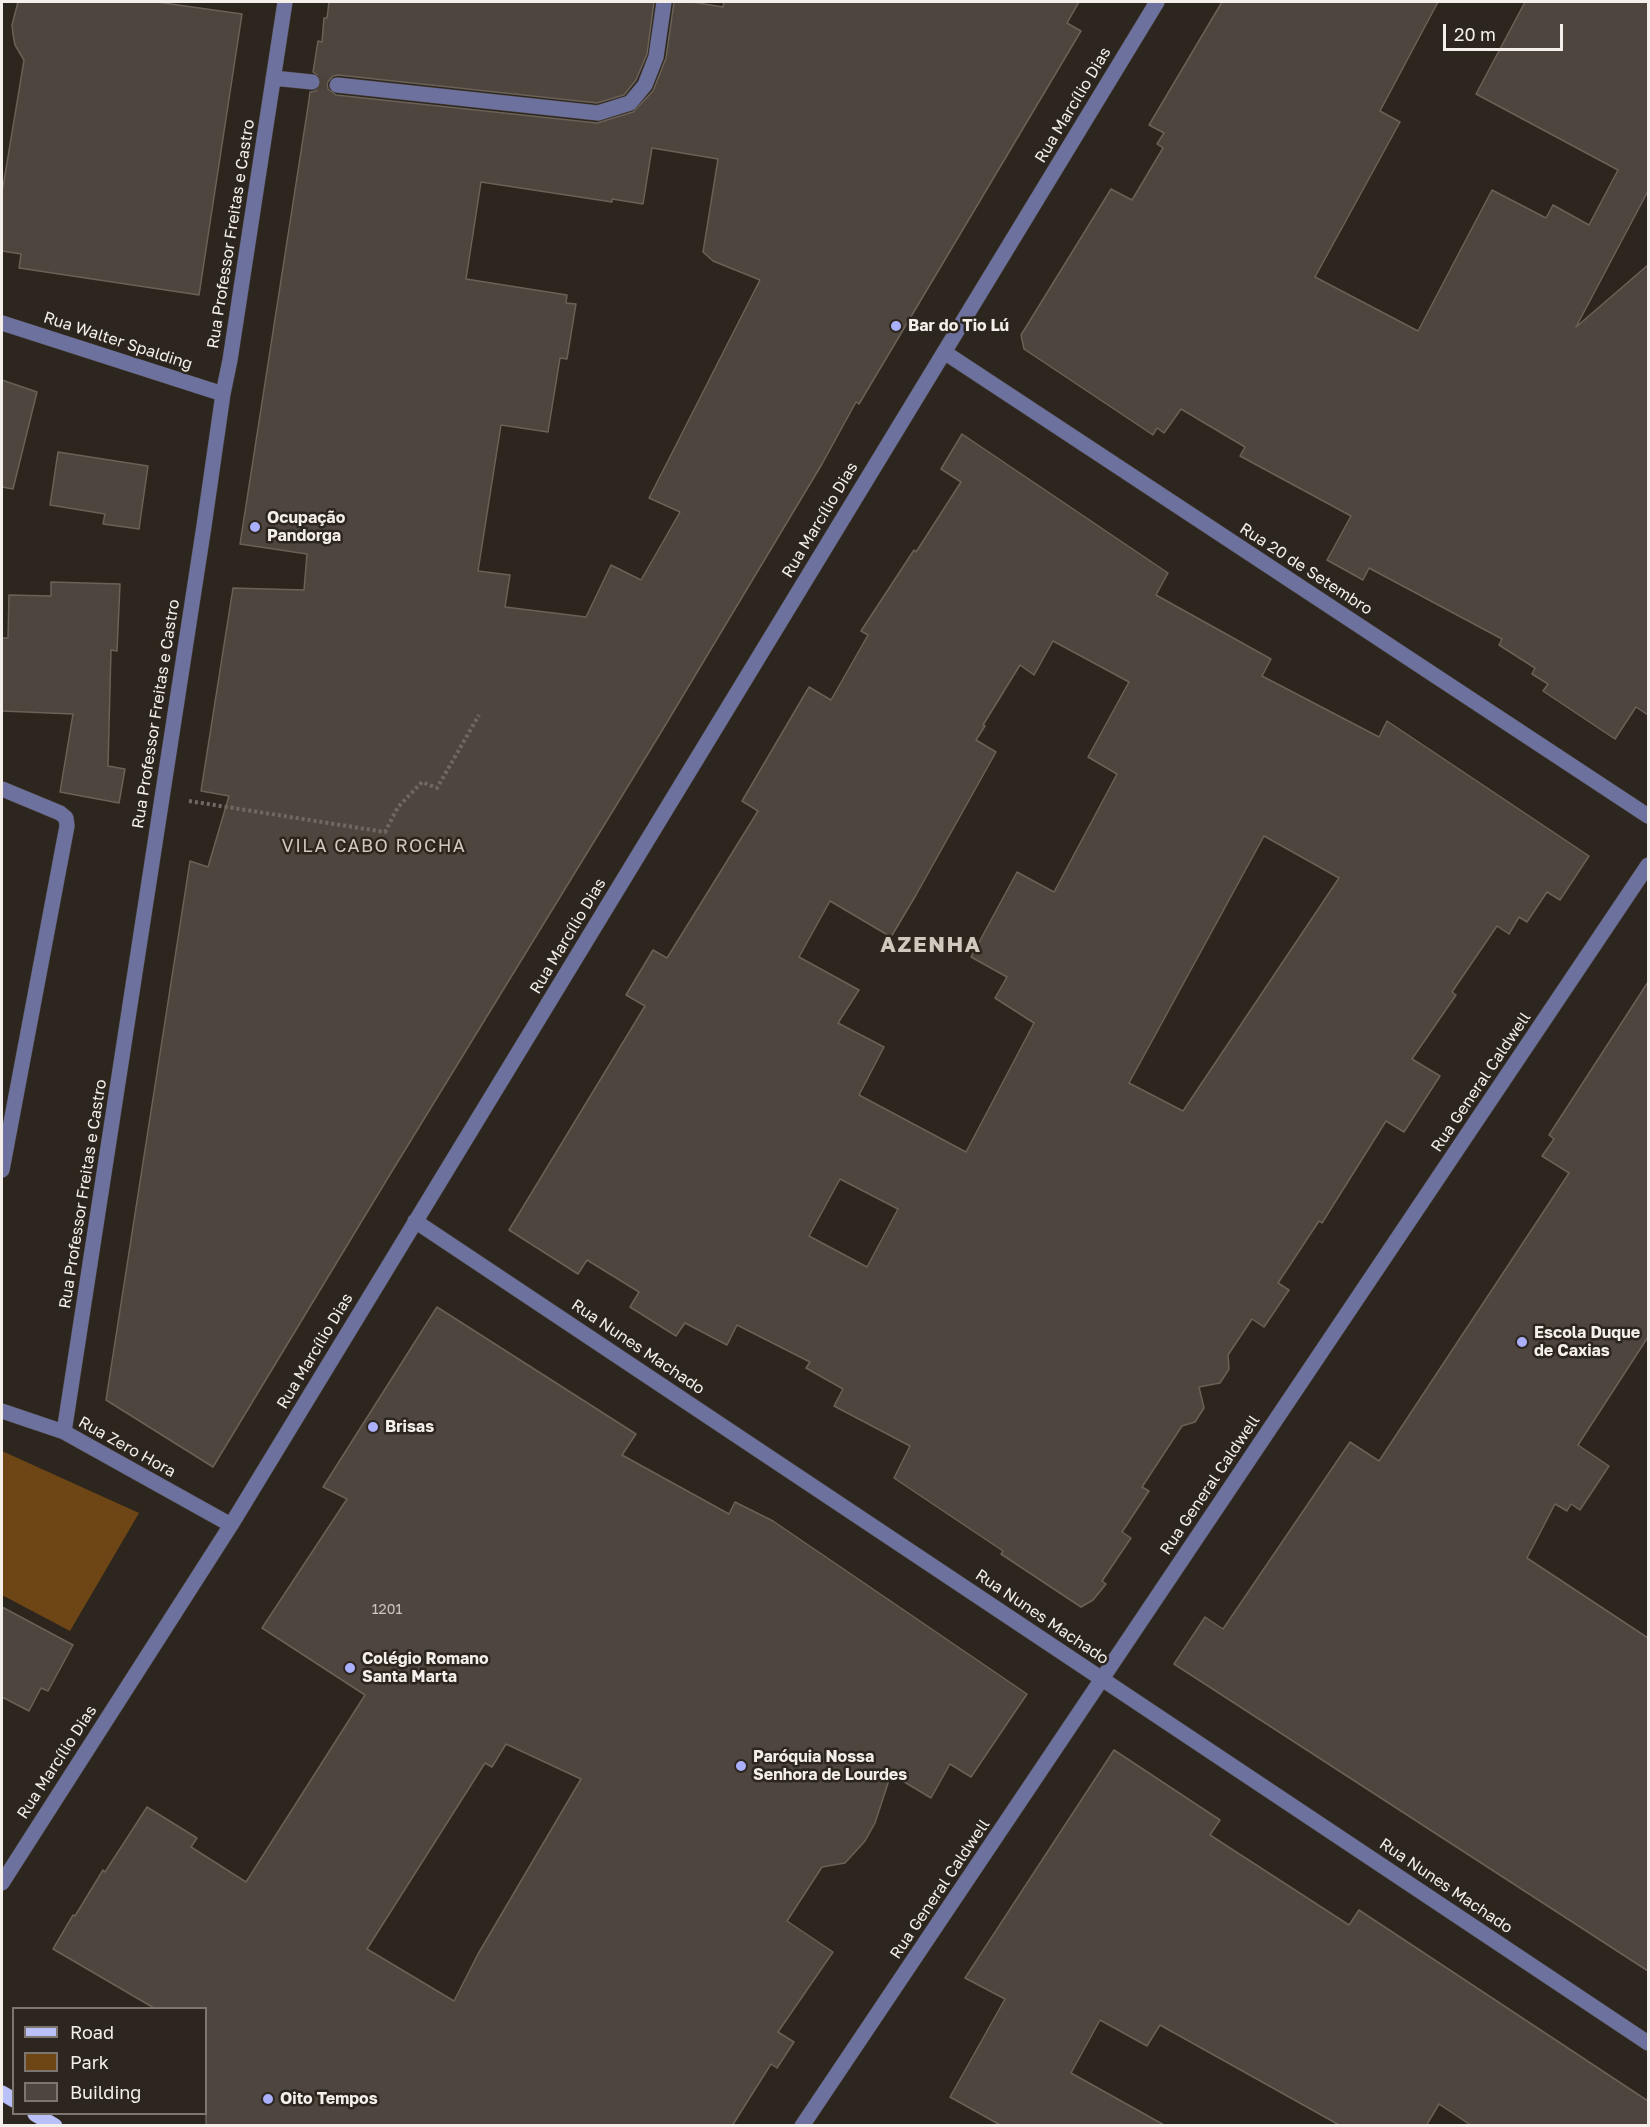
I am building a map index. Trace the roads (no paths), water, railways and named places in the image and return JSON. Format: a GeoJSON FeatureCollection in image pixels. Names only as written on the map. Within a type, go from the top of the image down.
{"type":"FeatureCollection","features":[{"type":"Feature","properties":{"kind":"main road"},"geometry":{"type":"LineString","coordinates":[[38,2115],[55,2126]]}},
{"type":"Feature","properties":{"kind":"street","name":"Rua Professor Freitas e Castro"},"geometry":{"type":"LineString","coordinates":[[64,1432],[285,2]]}},
{"type":"Feature","properties":{"kind":"street"},"geometry":{"type":"LineString","coordinates":[[338,84],[598,113],[630,104],[645,85],[656,57],[664,2]]}},
{"type":"Feature","properties":{"kind":"street","name":"Rua Marcílio Dias"},"geometry":{"type":"LineString","coordinates":[[2,1883],[231,1525],[1157,2]]}},
{"type":"Feature","properties":{"kind":"street"},"geometry":{"type":"LineString","coordinates":[[273,78],[312,82]]}},
{"type":"Feature","properties":{"kind":"street","name":"Rua Walter Spalding"},"geometry":{"type":"LineString","coordinates":[[2,323],[223,394]]}},
{"type":"Feature","properties":{"kind":"street","name":"Rua 20 de Setembro"},"geometry":{"type":"LineString","coordinates":[[944,352],[1648,816]]}},
{"type":"Feature","properties":{"kind":"street"},"geometry":{"type":"LineString","coordinates":[[2,789],[60,813],[66,818],[67,826],[2,1170]]}},
{"type":"Feature","properties":{"kind":"street","name":"Rua General Caldwell"},"geometry":{"type":"LineString","coordinates":[[802,2126],[1648,865]]}},
{"type":"Feature","properties":{"kind":"street","name":"Rua Nunes Machado"},"geometry":{"type":"LineString","coordinates":[[415,1221],[1648,2043]]}},
{"type":"Feature","properties":{"kind":"street","name":"Rua Zero Hora"},"geometry":{"type":"LineString","coordinates":[[2,1411],[64,1432],[231,1525]]}},
{"type":"Feature","properties":{"kind":"tunnel"},"geometry":{"type":"LineString","coordinates":[[312,82],[337,85]]}},
{"type":"Feature","properties":{"kind":"place","name":"Bar do Tio Lú"},"geometry":{"type":"Point","coordinates":[896,326]}},
{"type":"Feature","properties":{"kind":"place","name":"Ocupação Pandorga"},"geometry":{"type":"Point","coordinates":[255,527]}},
{"type":"Feature","properties":{"kind":"place","name":"Escola Duque de Caxias"},"geometry":{"type":"Point","coordinates":[1522,1342]}},
{"type":"Feature","properties":{"kind":"place","name":"Brisas"},"geometry":{"type":"Point","coordinates":[373,1427]}},
{"type":"Feature","properties":{"kind":"place","name":"Colégio Romano Santa Marta"},"geometry":{"type":"Point","coordinates":[350,1668]}},
{"type":"Feature","properties":{"kind":"place","name":"Paróquia Nossa Senhora de Lourdes"},"geometry":{"type":"Point","coordinates":[741,1766]}},
{"type":"Feature","properties":{"kind":"place","name":"Oito Tempos"},"geometry":{"type":"Point","coordinates":[268,2099]}},
{"type":"Feature","properties":{"kind":"district","name":"VILA CABO ROCHA"},"geometry":{"type":"Point","coordinates":[374,846]}},
{"type":"Feature","properties":{"kind":"district","name":"AZENHA"},"geometry":{"type":"Point","coordinates":[931,945]}}]}
